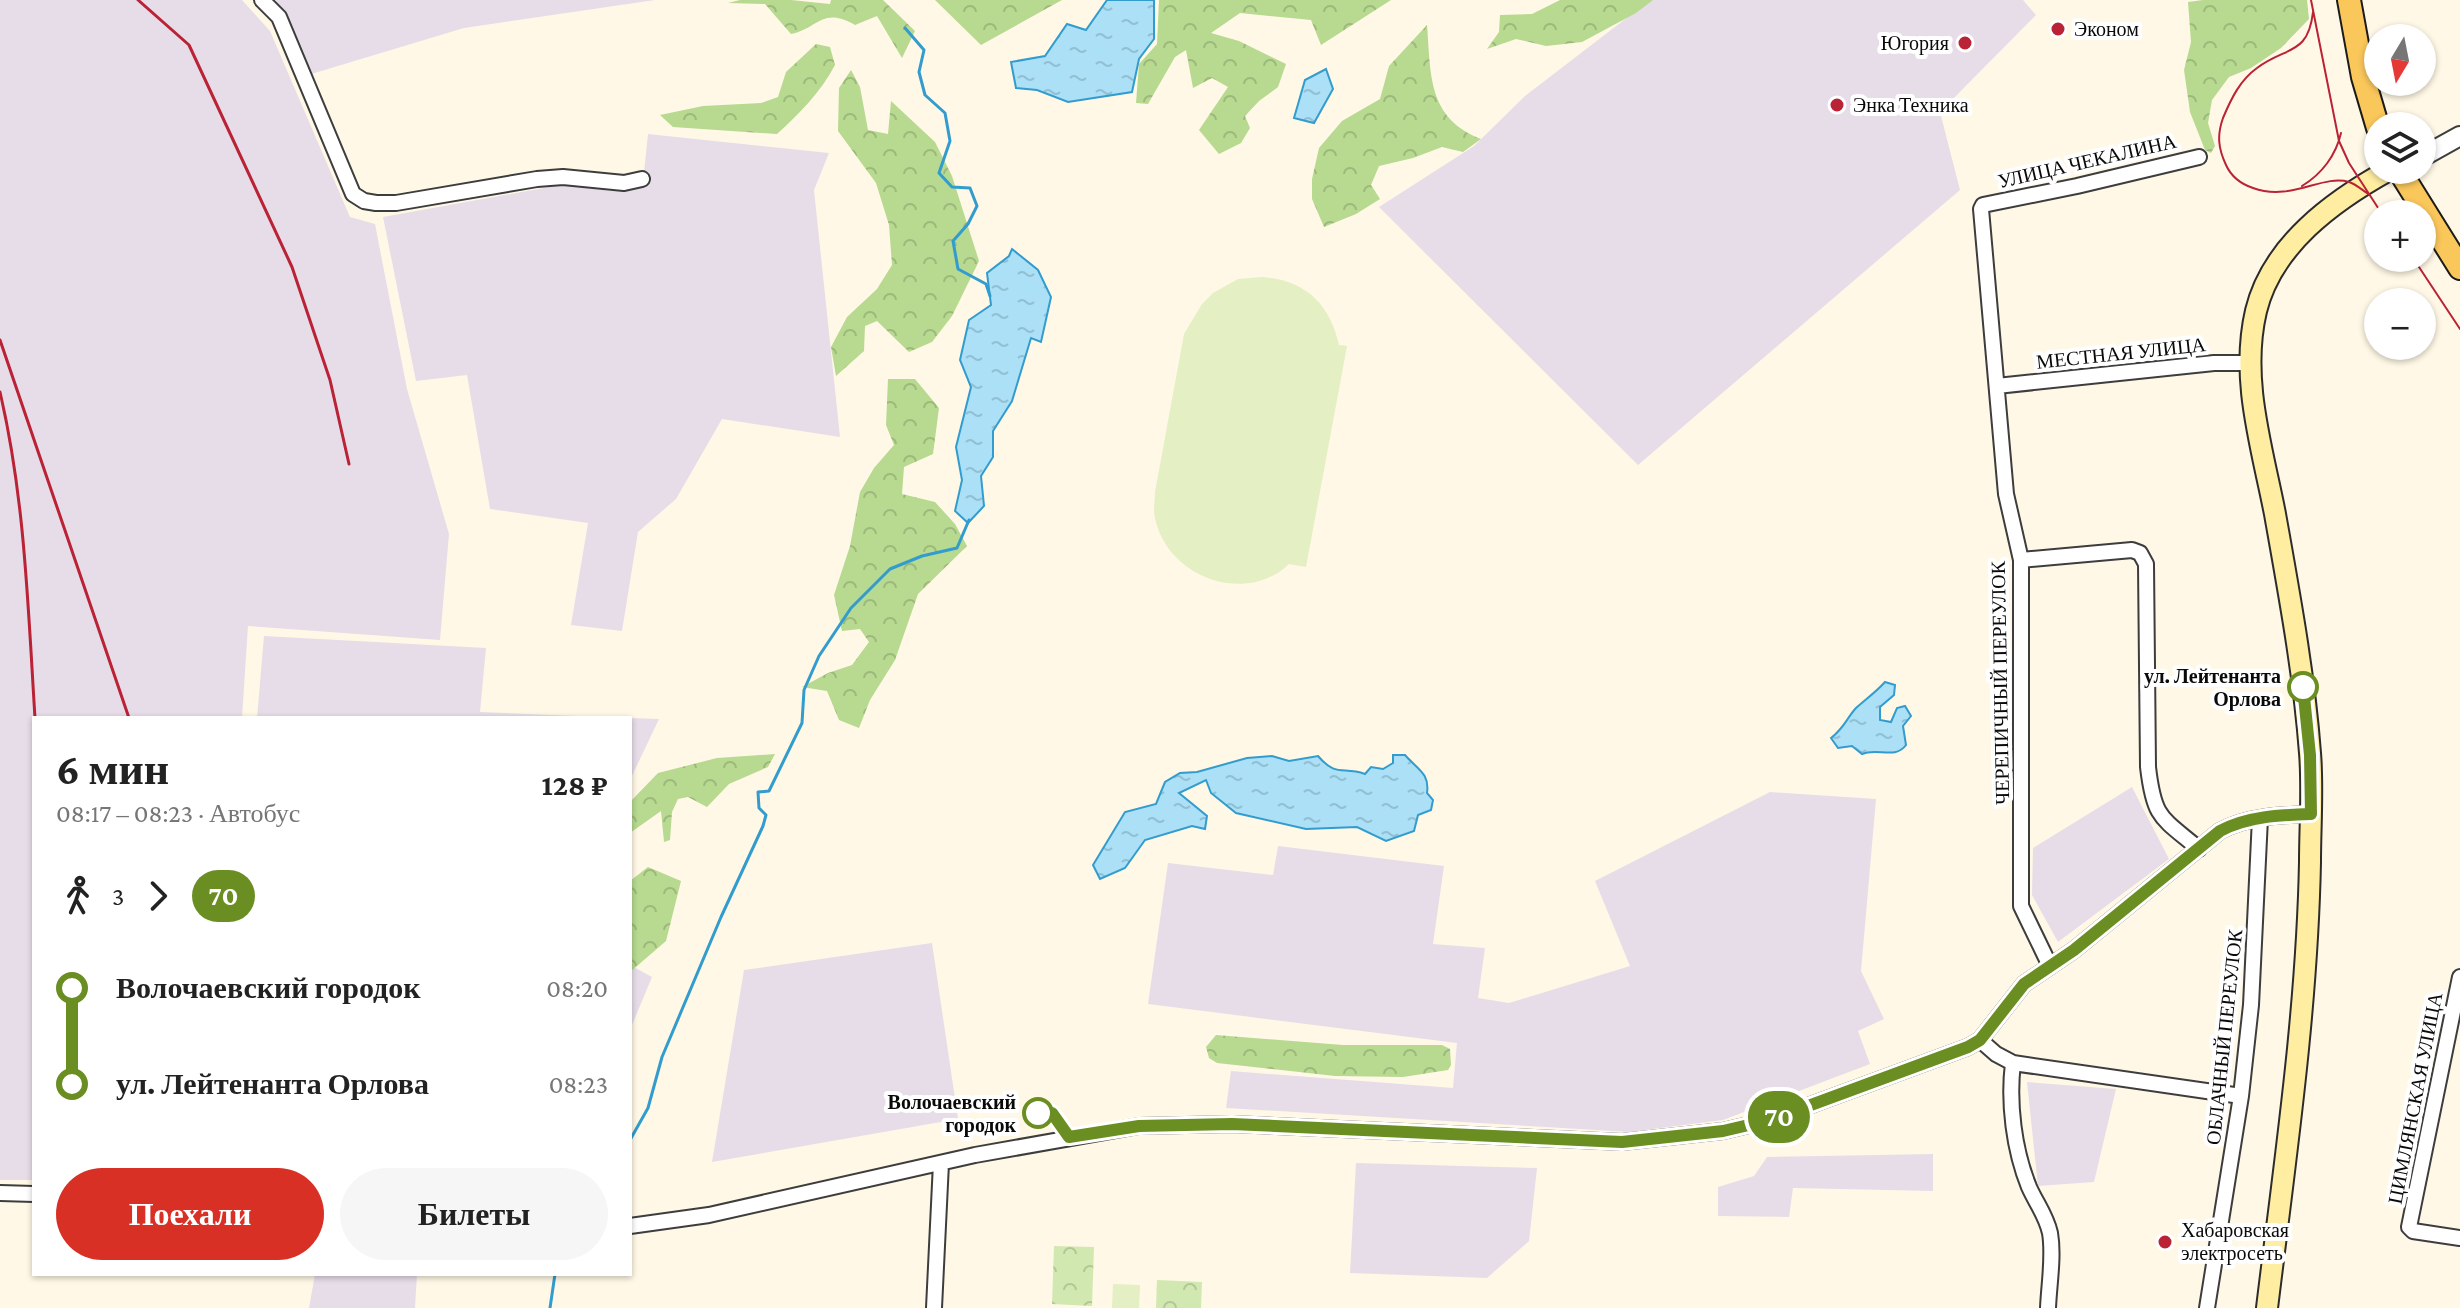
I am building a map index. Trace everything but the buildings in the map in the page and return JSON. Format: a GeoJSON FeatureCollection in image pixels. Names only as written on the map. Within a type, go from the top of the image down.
{"type":"FeatureCollection","features":[{"type":"Feature","properties":{"kind":"main road"},"geometry":{"type":"LineString","coordinates":[[2349,0],[2363,77],[2373,112]]}},
{"type":"Feature","properties":{"kind":"main road"},"geometry":{"type":"LineString","coordinates":[[2267,1308],[2307,959],[2310,755],[2288,585],[2253,407],[2250,363],[2259,300],[2286,250],[2334,206],[2368,184]]}},
{"type":"Feature","properties":{"kind":"main road"},"geometry":{"type":"LineString","coordinates":[[2408,184],[2460,268]]}},
{"type":"Feature","properties":{"kind":"street"},"geometry":{"type":"LineString","coordinates":[[262,0],[279,17],[353,194],[364,201],[396,203],[537,179],[563,177],[624,183],[642,179]]}},
{"type":"Feature","properties":{"kind":"street"},"geometry":{"type":"LineString","coordinates":[[2436,149],[2460,136]]}},
{"type":"Feature","properties":{"kind":"street","name":"УЛИЦА ЧЕКАЛИНА"},"geometry":{"type":"LineString","coordinates":[[1983,205],[2199,157]]}},
{"type":"Feature","properties":{"kind":"street","name":"ЧЕРЕПИЧНЫЙ ПЕРЕУЛОК"},"geometry":{"type":"LineString","coordinates":[[1983,205],[1980,216],[2006,494],[2021,560],[2021,906],[2050,966]]}},
{"type":"Feature","properties":{"kind":"street","name":"МЕСТНАЯ УЛИЦА"},"geometry":{"type":"LineString","coordinates":[[1997,386],[2214,363],[2250,363]]}},
{"type":"Feature","properties":{"kind":"street"},"geometry":{"type":"LineString","coordinates":[[2021,560],[2132,550],[2140,553],[2146,564],[2148,767],[2154,806],[2162,818],[2199,849]]}},
{"type":"Feature","properties":{"kind":"street"},"geometry":{"type":"LineString","coordinates":[[632,1226],[709,1215],[941,1163],[1139,1126],[1247,1125],[1622,1142],[1723,1131],[1770,1120],[1968,1047],[1980,1040],[2024,984],[2074,950],[2233,823],[2311,814]]}},
{"type":"Feature","properties":{"kind":"street","name":"ОБЛАЧНЫЙ ПЕРЕУЛОК"},"geometry":{"type":"LineString","coordinates":[[2207,1308],[2241,1096],[2253,975],[2260,818]]}},
{"type":"Feature","properties":{"kind":"street","name":"ЦИМЛЯНСКАЯ УЛИЦА"},"geometry":{"type":"LineString","coordinates":[[2460,977],[2409,1227],[2413,1231],[2460,1238]]}},
{"type":"Feature","properties":{"kind":"street"},"geometry":{"type":"LineString","coordinates":[[1980,1040],[2013,1063],[2241,1096]]}},
{"type":"Feature","properties":{"kind":"street"},"geometry":{"type":"LineString","coordinates":[[2013,1063],[2012,1100],[2018,1150],[2029,1187],[2046,1220],[2050,1236],[2048,1308]]}},
{"type":"Feature","properties":{"kind":"street"},"geometry":{"type":"LineString","coordinates":[[934,1308],[941,1163]]}},
{"type":"Feature","properties":{"kind":"street"},"geometry":{"type":"LineString","coordinates":[[0,1193],[32,1194]]}},
{"type":"Feature","properties":{"kind":"shaded area"},"geometry":{"type":"Polygon","coordinates":[[[0,0],[242,0],[270,31],[350,217],[375,224],[407,389],[449,534],[440,640],[248,626],[242,716],[32,716],[32,1180],[0,1180],[0,0]]]}},
{"type":"Feature","properties":{"kind":"shaded area"},"geometry":{"type":"Polygon","coordinates":[[[276,0],[655,0],[464,28],[308,75],[276,0]]]}},
{"type":"Feature","properties":{"kind":"shaded area"},"geometry":{"type":"Polygon","coordinates":[[[1650,0],[2023,0],[2036,15],[1940,112],[1960,190],[1638,465],[1379,207],[1474,146],[1525,96],[1650,0]]]}},
{"type":"Feature","properties":{"kind":"shaded area"},"geometry":{"type":"Polygon","coordinates":[[[648,134],[829,153],[814,190],[840,437],[722,419],[676,499],[638,532],[622,631],[571,625],[588,523],[490,509],[467,375],[416,381],[383,217],[560,185],[613,191],[644,172],[648,134]]]}},
{"type":"Feature","properties":{"kind":"shaded area"},"geometry":{"type":"Polygon","coordinates":[[[264,636],[486,648],[480,712],[579,716],[257,716],[264,636]]]}},
{"type":"Feature","properties":{"kind":"shaded area"},"geometry":{"type":"Polygon","coordinates":[[[632,718],[659,719],[632,776],[632,718]]]}},
{"type":"Feature","properties":{"kind":"shaded area"},"geometry":{"type":"Polygon","coordinates":[[[2132,787],[2169,859],[2058,942],[2032,895],[2033,848],[2132,787]]]}},
{"type":"Feature","properties":{"kind":"shaded area"},"geometry":{"type":"Polygon","coordinates":[[[1770,792],[1876,799],[1861,971],[1884,1019],[1858,1031],[1870,1064],[1723,1120],[1629,1132],[1226,1108],[1231,1071],[1453,1088],[1457,1043],[1148,1004],[1168,863],[1273,875],[1278,846],[1444,866],[1433,944],[1485,948],[1478,998],[1509,1003],[1630,966],[1595,881],[1770,792]]]}},
{"type":"Feature","properties":{"kind":"shaded area"},"geometry":{"type":"Polygon","coordinates":[[[932,943],[958,1119],[712,1162],[744,970],[932,943]]]}},
{"type":"Feature","properties":{"kind":"shaded area"},"geometry":{"type":"Polygon","coordinates":[[[632,966],[652,977],[632,1025],[632,966]]]}},
{"type":"Feature","properties":{"kind":"shaded area"},"geometry":{"type":"Polygon","coordinates":[[[2027,1082],[2116,1089],[2094,1182],[2038,1186],[2027,1082]]]}},
{"type":"Feature","properties":{"kind":"shaded area"},"geometry":{"type":"Polygon","coordinates":[[[1933,1154],[1933,1191],[1793,1188],[1789,1217],[1718,1216],[1718,1187],[1754,1176],[1767,1157],[1933,1154]]]}},
{"type":"Feature","properties":{"kind":"shaded area"},"geometry":{"type":"Polygon","coordinates":[[[1356,1163],[1537,1168],[1529,1241],[1487,1278],[1350,1273],[1356,1163]]]}},
{"type":"Feature","properties":{"kind":"shaded area"},"geometry":{"type":"Polygon","coordinates":[[[315,1276],[417,1276],[415,1308],[309,1308],[315,1276]]]}},
{"type":"Feature","properties":{"kind":"green space"},"geometry":{"type":"Polygon","coordinates":[[[740,0],[830,4],[831,0],[883,0],[915,31],[902,58],[877,16],[855,25],[827,18],[791,34],[765,4],[728,3],[740,0]]]}},
{"type":"Feature","properties":{"kind":"green space"},"geometry":{"type":"Polygon","coordinates":[[[935,0],[1062,0],[981,45],[935,0]]]}},
{"type":"Feature","properties":{"kind":"green space"},"geometry":{"type":"Polygon","coordinates":[[[1159,0],[1391,0],[1321,45],[1311,20],[1240,13],[1211,33],[1239,41],[1286,64],[1278,87],[1245,116],[1250,128],[1241,143],[1219,154],[1199,130],[1228,87],[1212,78],[1193,88],[1186,50],[1175,57],[1148,104],[1136,103],[1139,64],[1157,44],[1159,0]]]}},
{"type":"Feature","properties":{"kind":"green space"},"geometry":{"type":"Polygon","coordinates":[[[1560,0],[1653,0],[1636,13],[1582,42],[1546,46],[1516,39],[1487,49],[1499,32],[1500,15],[1532,14],[1560,0]]]}},
{"type":"Feature","properties":{"kind":"green space"},"geometry":{"type":"Polygon","coordinates":[[[2307,0],[2309,19],[2281,48],[2251,68],[2229,77],[2212,100],[2208,123],[2215,146],[2211,153],[2205,150],[2190,112],[2184,70],[2191,42],[2188,2],[2307,0]]]}},
{"type":"Feature","properties":{"kind":"green space"},"geometry":{"type":"Polygon","coordinates":[[[1427,25],[1432,77],[1441,107],[1463,130],[1481,139],[1463,152],[1442,147],[1379,166],[1371,185],[1380,199],[1356,214],[1324,227],[1312,199],[1312,179],[1319,148],[1342,121],[1380,99],[1389,66],[1427,25]]]}},
{"type":"Feature","properties":{"kind":"green space"},"geometry":{"type":"Polygon","coordinates":[[[816,44],[830,47],[835,65],[809,102],[777,134],[673,127],[660,115],[703,106],[761,103],[778,97],[786,72],[816,44]]]}},
{"type":"Feature","properties":{"kind":"green space"},"geometry":{"type":"Polygon","coordinates":[[[851,70],[860,87],[868,130],[888,134],[891,101],[935,142],[952,176],[979,261],[952,316],[932,342],[909,352],[877,321],[865,326],[864,351],[836,376],[831,347],[847,317],[877,289],[892,265],[889,225],[876,183],[838,131],[839,88],[851,70]]]}},
{"type":"Feature","properties":{"kind":"green space"},"geometry":{"type":"Polygon","coordinates":[[[1262,277],[1291,283],[1313,297],[1329,318],[1339,345],[1347,346],[1306,567],[1289,564],[1271,577],[1251,583],[1230,583],[1210,579],[1191,570],[1175,556],[1162,539],[1155,518],[1155,492],[1184,334],[1202,304],[1213,293],[1238,279],[1262,277]]]}},
{"type":"Feature","properties":{"kind":"green space"},"geometry":{"type":"Polygon","coordinates":[[[888,379],[915,379],[939,408],[933,454],[904,467],[902,494],[935,502],[955,524],[967,546],[918,594],[895,660],[870,700],[859,728],[839,720],[827,691],[802,687],[852,665],[869,642],[860,629],[842,631],[834,595],[850,546],[860,492],[874,468],[894,445],[886,425],[888,379]]]}},
{"type":"Feature","properties":{"kind":"green space"},"geometry":{"type":"Polygon","coordinates":[[[775,754],[768,767],[729,784],[707,807],[688,797],[678,799],[672,812],[670,840],[664,842],[661,811],[632,832],[632,800],[658,773],[717,758],[775,754]]]}},
{"type":"Feature","properties":{"kind":"green space"},"geometry":{"type":"Polygon","coordinates":[[[648,867],[681,881],[666,941],[632,970],[632,879],[648,867]]]}},
{"type":"Feature","properties":{"kind":"green space"},"geometry":{"type":"Polygon","coordinates":[[[1216,1035],[1343,1045],[1442,1045],[1450,1049],[1451,1065],[1448,1070],[1403,1077],[1335,1076],[1217,1063],[1209,1058],[1206,1047],[1216,1035]]]}},
{"type":"Feature","properties":{"kind":"green space"},"geometry":{"type":"Polygon","coordinates":[[[1054,1246],[1094,1247],[1092,1306],[1052,1304],[1054,1246]]]}},
{"type":"Feature","properties":{"kind":"green space"},"geometry":{"type":"Polygon","coordinates":[[[1157,1280],[1202,1282],[1201,1308],[1156,1308],[1157,1280]]]}},
{"type":"Feature","properties":{"kind":"green space"},"geometry":{"type":"Polygon","coordinates":[[[1113,1284],[1140,1285],[1139,1308],[1112,1308],[1113,1284]]]}},
{"type":"Feature","properties":{"kind":"water"},"geometry":{"type":"Polygon","coordinates":[[[1107,0],[1154,0],[1154,39],[1139,59],[1132,92],[1068,102],[1037,90],[1016,88],[1011,62],[1045,56],[1067,24],[1086,30],[1107,0]]]}},
{"type":"Feature","properties":{"kind":"water"},"geometry":{"type":"Polygon","coordinates":[[[1326,69],[1333,89],[1314,123],[1294,118],[1305,80],[1326,69]]]}},
{"type":"Feature","properties":{"kind":"water"},"geometry":{"type":"Polygon","coordinates":[[[1012,249],[1038,270],[1051,297],[1041,342],[1031,338],[1012,401],[993,431],[993,457],[981,476],[984,506],[968,523],[955,511],[962,480],[956,447],[971,387],[960,360],[969,320],[991,305],[987,273],[1009,256],[1012,249]]]}},
{"type":"Feature","properties":{"kind":"water"},"geometry":{"type":"Polygon","coordinates":[[[1885,682],[1895,685],[1894,695],[1880,707],[1880,720],[1891,722],[1897,708],[1905,706],[1911,716],[1903,726],[1906,745],[1891,753],[1862,754],[1852,746],[1838,748],[1831,738],[1856,708],[1885,682]]]}},
{"type":"Feature","properties":{"kind":"water"},"geometry":{"type":"Polygon","coordinates":[[[1393,755],[1405,755],[1422,772],[1427,781],[1427,793],[1433,800],[1431,810],[1418,815],[1414,831],[1386,841],[1357,827],[1306,829],[1236,813],[1211,793],[1206,780],[1179,793],[1207,816],[1205,829],[1192,826],[1145,840],[1125,868],[1100,879],[1093,865],[1125,812],[1156,804],[1165,782],[1180,773],[1197,772],[1247,758],[1272,756],[1289,761],[1318,756],[1335,769],[1365,774],[1371,767],[1383,769],[1393,763],[1393,755]]]}},
{"type":"Feature","properties":{"kind":"waterway"},"geometry":{"type":"LineString","coordinates":[[905,28],[924,50],[919,72],[925,95],[945,113],[950,141],[939,173],[952,187],[970,188],[977,206],[968,224],[953,241],[958,269],[986,284],[990,296]]}},
{"type":"Feature","properties":{"kind":"waterway"},"geometry":{"type":"LineString","coordinates":[[632,1136],[648,1108],[662,1057],[763,826],[766,815],[759,808],[758,792],[769,791],[802,723],[804,690],[819,656],[851,608],[890,569],[922,556],[957,548],[969,520]]}},
{"type":"Feature","properties":{"kind":"waterway"},"geometry":{"type":"LineString","coordinates":[[550,1308],[555,1276]]}},
{"type":"Feature","properties":{"kind":"tram line"},"geometry":{"type":"LineString","coordinates":[[2311,0],[2339,141],[2373,200]]}},
{"type":"Feature","properties":{"kind":"tram line"},"geometry":{"type":"LineString","coordinates":[[2313,12],[2301,43],[2257,68],[2237,90],[2221,124],[2221,153],[2234,176],[2253,188],[2280,192],[2339,181],[2352,183],[2370,195]]}},
{"type":"Feature","properties":{"kind":"tram line"},"geometry":{"type":"LineString","coordinates":[[2302,186],[2327,163],[2341,133]]}},
{"type":"Feature","properties":{"kind":"tram line"},"geometry":{"type":"LineString","coordinates":[[2422,272],[2460,329]]}},
{"type":"Feature","properties":{"kind":"railway"},"geometry":{"type":"LineString","coordinates":[[138,0],[189,45],[292,267],[330,380],[349,464]]}},
{"type":"Feature","properties":{"kind":"railway"},"geometry":{"type":"LineString","coordinates":[[0,340],[128,716]]}},
{"type":"Feature","properties":{"kind":"railway"},"geometry":{"type":"LineString","coordinates":[[0,392],[20,513],[35,716]]}},
{"type":"Feature","properties":{"kind":"bus line","name":"70"},"geometry":{"type":"LineString","coordinates":[[1038,1113],[1052,1113],[1069,1137],[1139,1126],[1232,1124],[1622,1142],[1723,1131],[1770,1120],[1968,1047],[1980,1040],[2024,984],[2074,950],[2220,831],[2233,823],[2311,814],[2310,755],[2303,687]]}},
{"type":"Feature","properties":{"kind":"place","name":"Эконом"},"geometry":{"type":"Point","coordinates":[2058,29]}},
{"type":"Feature","properties":{"kind":"place","name":"Югория"},"geometry":{"type":"Point","coordinates":[1965,43]}},
{"type":"Feature","properties":{"kind":"place","name":"Энка Техника"},"geometry":{"type":"Point","coordinates":[1837,105]}},
{"type":"Feature","properties":{"kind":"place","name":"ул. Лейтенанта Орлова"},"geometry":{"type":"Point","coordinates":[2303,687]}},
{"type":"Feature","properties":{"kind":"place","name":"Волочаевский городок"},"geometry":{"type":"Point","coordinates":[1038,1113]}},
{"type":"Feature","properties":{"kind":"place","name":"Хабаровская электросеть"},"geometry":{"type":"Point","coordinates":[2165,1242]}}]}
